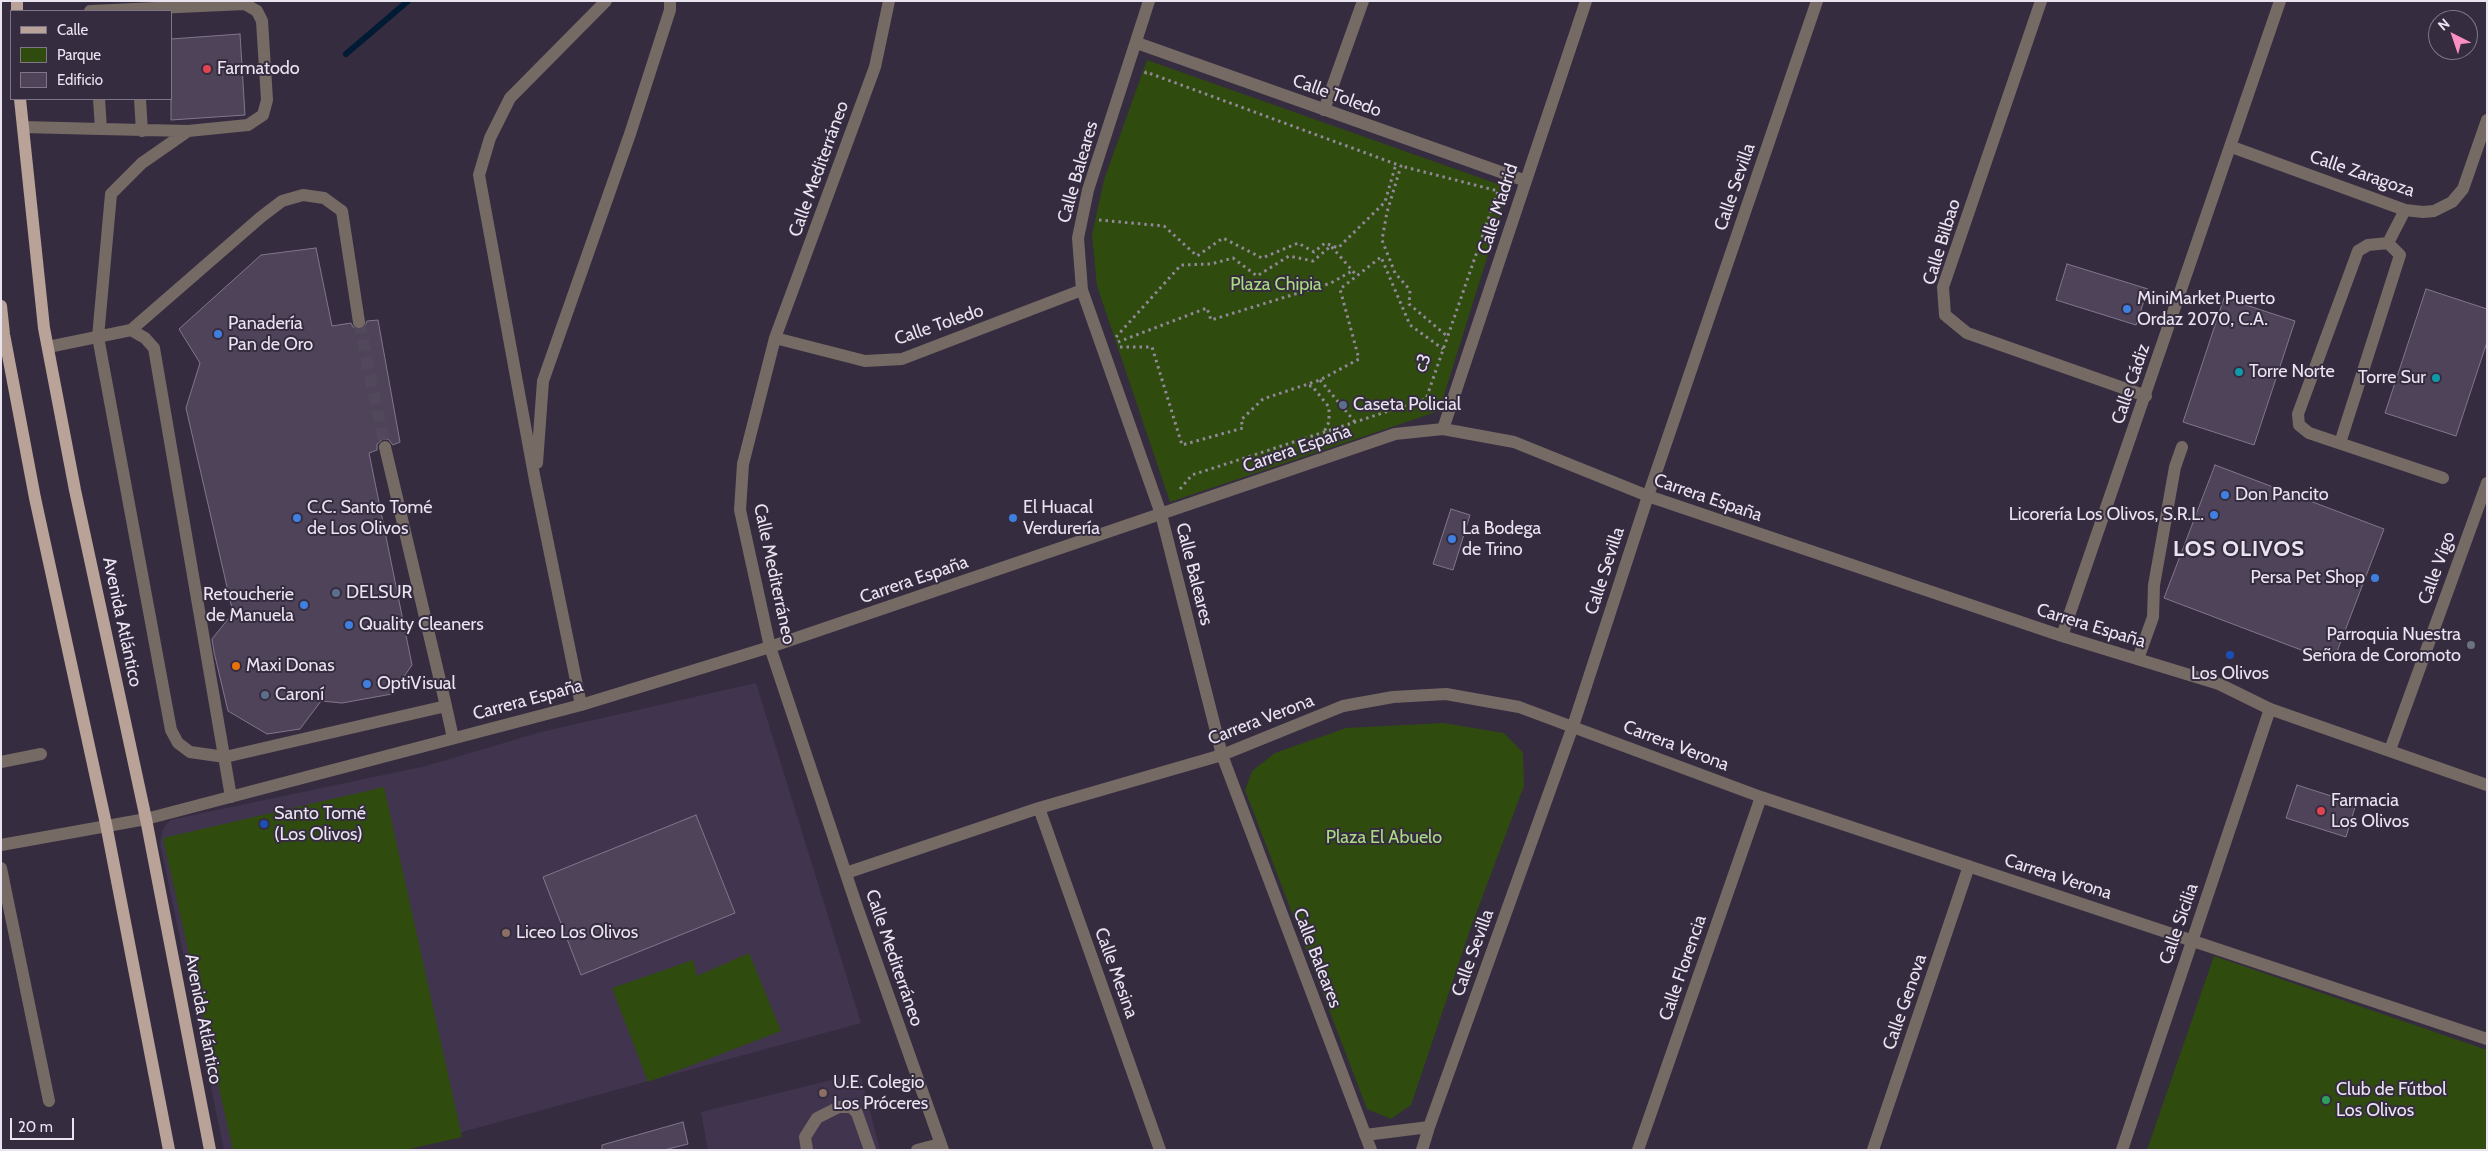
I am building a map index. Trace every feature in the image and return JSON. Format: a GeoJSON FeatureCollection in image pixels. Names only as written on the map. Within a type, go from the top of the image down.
{"type":"FeatureCollection","features":[{"type":"Feature","properties":{"kind":"main road","name":"Avenida Atlántico"},"geometry":{"type":"LineString","coordinates":[[20,100],[48,347],[77,499],[146,819],[210,1150]]}},
{"type":"Feature","properties":{"kind":"main road"},"geometry":{"type":"LineString","coordinates":[[1,306],[4,334],[36,498],[106,824],[169,1150]]}},
{"type":"Feature","properties":{"kind":"street"},"geometry":{"type":"LineString","coordinates":[[581,705],[535,480],[479,175],[490,138],[510,98],[606,1]]}},
{"type":"Feature","properties":{"kind":"street"},"geometry":{"type":"LineString","coordinates":[[535,480],[543,381],[630,134],[670,10],[670,1]]}},
{"type":"Feature","properties":{"kind":"street","name":"Calle Mediterráneo"},"geometry":{"type":"LineString","coordinates":[[889,1],[875,67],[775,338],[743,464],[740,510],[770,647],[846,873],[942,1147]]}},
{"type":"Feature","properties":{"kind":"street","name":"Calle Baleares"},"geometry":{"type":"LineString","coordinates":[[1149,1],[1088,190],[1078,238],[1082,290],[1161,514],[1222,755],[1371,1150]]}},
{"type":"Feature","properties":{"kind":"street"},"geometry":{"type":"LineString","coordinates":[[1324,110],[1363,1]]}},
{"type":"Feature","properties":{"kind":"street","name":"Calle Madrid"},"geometry":{"type":"LineString","coordinates":[[1443,429],[1586,1]]}},
{"type":"Feature","properties":{"kind":"street","name":"Calle Sevilla"},"geometry":{"type":"LineString","coordinates":[[1422,1150],[1573,726],[1648,496],[1817,1]]}},
{"type":"Feature","properties":{"kind":"street","name":"Calle Bilbao"},"geometry":{"type":"LineString","coordinates":[[2041,1],[1943,287],[1945,315],[1967,333],[2146,396]]}},
{"type":"Feature","properties":{"kind":"street","name":"Calle Cádiz"},"geometry":{"type":"LineString","coordinates":[[2062,636],[2232,147],[2280,1]]}},
{"type":"Feature","properties":{"kind":"street"},"geometry":{"type":"LineString","coordinates":[[23,127],[188,131],[248,125],[263,115],[267,100],[262,21],[257,11],[245,4],[134,10]]}},
{"type":"Feature","properties":{"kind":"street","name":"Calle Toledo"},"geometry":{"type":"LineString","coordinates":[[1137,43],[1526,181]]}},
{"type":"Feature","properties":{"kind":"street"},"geometry":{"type":"LineString","coordinates":[[99,100],[101,129]]}},
{"type":"Feature","properties":{"kind":"street"},"geometry":{"type":"LineString","coordinates":[[140,100],[142,131]]}},
{"type":"Feature","properties":{"kind":"street","name":"Calle Zaragoza"},"geometry":{"type":"LineString","coordinates":[[2232,147],[2405,210],[2434,211],[2452,202],[2463,189],[2487,120]]}},
{"type":"Feature","properties":{"kind":"street"},"geometry":{"type":"LineString","coordinates":[[188,131],[142,163],[111,194],[98,337],[171,730],[178,743],[190,752],[225,757],[446,706]]}},
{"type":"Feature","properties":{"kind":"street"},"geometry":{"type":"LineString","coordinates":[[48,347],[131,330],[260,217],[282,201],[304,195],[324,198],[342,212],[360,322]]}},
{"type":"Feature","properties":{"kind":"street"},"geometry":{"type":"LineString","coordinates":[[2388,243],[2405,210]]}},
{"type":"Feature","properties":{"kind":"street"},"geometry":{"type":"LineString","coordinates":[[2340,443],[2400,255],[2388,243],[2368,244],[2358,251],[2298,414],[2299,425],[2309,433],[2443,478]]}},
{"type":"Feature","properties":{"kind":"street","name":"Calle Toledo"},"geometry":{"type":"LineString","coordinates":[[775,338],[865,361],[902,359],[1082,290]]}},
{"type":"Feature","properties":{"kind":"street"},"geometry":{"type":"LineString","coordinates":[[131,330],[145,338],[154,348],[232,797]]}},
{"type":"Feature","properties":{"kind":"street","name":"Carrera España"},"geometry":{"type":"LineString","coordinates":[[1,845],[106,824],[146,819],[581,705],[770,647],[1395,434],[1443,429],[1468,432],[1514,442],[1648,496],[2062,636],[2219,684],[2270,709],[2487,785]]}},
{"type":"Feature","properties":{"kind":"street"},"geometry":{"type":"LineString","coordinates":[[2138,659],[2153,617],[2154,585],[2175,467],[2182,447]]}},
{"type":"Feature","properties":{"kind":"street"},"geometry":{"type":"LineString","coordinates":[[384,448],[453,738]]}},
{"type":"Feature","properties":{"kind":"street","name":"Calle Vigo"},"geometry":{"type":"LineString","coordinates":[[2390,750],[2487,483]]}},
{"type":"Feature","properties":{"kind":"street","name":"Carrera Verona"},"geometry":{"type":"LineString","coordinates":[[846,873],[1038,808],[1222,755],[1343,706],[1393,697],[1446,694],[1519,707],[1761,797],[2487,1039]]}},
{"type":"Feature","properties":{"kind":"street","name":"Calle Sicilia"},"geometry":{"type":"LineString","coordinates":[[2122,1150],[2270,709]]}},
{"type":"Feature","properties":{"kind":"street"},"geometry":{"type":"LineString","coordinates":[[1,762],[41,754]]}},
{"type":"Feature","properties":{"kind":"street","name":"Calle Florencia"},"geometry":{"type":"LineString","coordinates":[[1638,1150],[1761,797]]}},
{"type":"Feature","properties":{"kind":"street","name":"Calle Mesina"},"geometry":{"type":"LineString","coordinates":[[1038,808],[1160,1150]]}},
{"type":"Feature","properties":{"kind":"street","name":"Calle Genova"},"geometry":{"type":"LineString","coordinates":[[1873,1150],[1969,866]]}},
{"type":"Feature","properties":{"kind":"street"},"geometry":{"type":"LineString","coordinates":[[1,868],[49,1101]]}},
{"type":"Feature","properties":{"kind":"street"},"geometry":{"type":"LineString","coordinates":[[807,1150],[805,1137],[816,1118],[839,1107],[851,1107],[857,1113],[870,1150]]}},
{"type":"Feature","properties":{"kind":"street"},"geometry":{"type":"LineString","coordinates":[[1365,1135],[1429,1127]]}},
{"type":"Feature","properties":{"kind":"street"},"geometry":{"type":"LineString","coordinates":[[917,1150],[942,1147]]}},
{"type":"Feature","properties":{"kind":"path"},"geometry":{"type":"LineString","coordinates":[[1143,81],[1146,72],[1401,166],[1387,212],[1382,240],[1396,273],[1410,290],[1409,304],[1448,336]]}},
{"type":"Feature","properties":{"kind":"path"},"geometry":{"type":"LineString","coordinates":[[1098,220],[1164,226],[1197,256],[1222,238],[1262,258],[1298,242],[1314,252],[1325,244],[1338,248],[1385,202],[1396,164]]}},
{"type":"Feature","properties":{"kind":"path","name":"c3"},"geometry":{"type":"LineString","coordinates":[[1179,490],[1192,475],[1426,399],[1498,191],[1401,166]]}},
{"type":"Feature","properties":{"kind":"path"},"geometry":{"type":"LineString","coordinates":[[1097,227],[1100,211]]}},
{"type":"Feature","properties":{"kind":"path"},"geometry":{"type":"LineString","coordinates":[[1332,246],[1357,276]]}},
{"type":"Feature","properties":{"kind":"path"},"geometry":{"type":"LineString","coordinates":[[1110,344],[1181,264],[1211,264],[1234,258],[1257,276],[1289,256],[1313,261],[1332,246]]}},
{"type":"Feature","properties":{"kind":"path"},"geometry":{"type":"LineString","coordinates":[[1110,344],[1119,347],[1152,347],[1182,445],[1243,428],[1241,420],[1263,399],[1320,380],[1359,359],[1340,288],[1381,256],[1410,325],[1443,349]]}},
{"type":"Feature","properties":{"kind":"path"},"geometry":{"type":"LineString","coordinates":[[1110,344],[1207,308],[1211,320],[1331,283],[1352,271]]}},
{"type":"Feature","properties":{"kind":"path"},"geometry":{"type":"LineString","coordinates":[[1119,347],[1122,356]]}},
{"type":"Feature","properties":{"kind":"path"},"geometry":{"type":"LineString","coordinates":[[1320,380],[1356,422]]}},
{"type":"Feature","properties":{"kind":"path"},"geometry":{"type":"LineString","coordinates":[[1302,387],[1312,386],[1329,407],[1329,422],[1324,432]]}},
{"type":"Feature","properties":{"kind":"shaded area","name":"Liceo Los Olivos"},"geometry":{"type":"Polygon","coordinates":[[[756,683],[861,1023],[396,1150],[224,1150],[160,843],[163,829],[170,820],[426,766],[541,732],[756,683]]]}},
{"type":"Feature","properties":{"kind":"shaded area","name":"U.E. Colegio Los Próceres"},"geometry":{"type":"Polygon","coordinates":[[[860,1073],[880,1150],[708,1150],[701,1112],[860,1073]]]}},
{"type":"Feature","properties":{"kind":"green space","name":"Plaza Chipia"},"geometry":{"type":"Polygon","coordinates":[[[1147,60],[1509,188],[1439,411],[1170,502],[1097,286],[1092,235],[1104,180],[1147,60]]]}},
{"type":"Feature","properties":{"kind":"green space","name":"Plaza El Abuelo"},"geometry":{"type":"Polygon","coordinates":[[[1443,723],[1504,733],[1523,753],[1524,786],[1470,930],[1411,1105],[1391,1119],[1367,1109],[1245,790],[1252,771],[1275,753],[1346,728],[1443,723]]]}},
{"type":"Feature","properties":{"kind":"green space"},"geometry":{"type":"Polygon","coordinates":[[[384,787],[462,1137],[405,1150],[233,1150],[163,838],[384,787]]]}},
{"type":"Feature","properties":{"kind":"green space"},"geometry":{"type":"Polygon","coordinates":[[[749,953],[781,1031],[648,1082],[612,988],[693,960],[697,976],[749,953]]]}},
{"type":"Feature","properties":{"kind":"green space","name":"Club de Fútbol Los Olivos"},"geometry":{"type":"Polygon","coordinates":[[[2214,956],[2487,1050],[2487,1150],[2147,1150],[2214,956]]]}},
{"type":"Feature","properties":{"kind":"building","name":"Farmatodo"},"geometry":{"type":"Polygon","coordinates":[[[240,34],[245,115],[171,120],[172,39],[240,34]]]}},
{"type":"Feature","properties":{"kind":"building","name":"C.C. Santo Tomé de Los Olivos"},"geometry":{"type":"Polygon","coordinates":[[[316,248],[332,326],[351,323],[353,327],[360,330],[364,328],[367,321],[378,320],[400,442],[393,445],[388,439],[383,439],[377,444],[377,450],[369,453],[412,665],[392,694],[342,703],[321,701],[300,729],[267,734],[228,711],[214,652],[212,639],[233,613],[186,408],[200,363],[179,329],[261,255],[316,248]]]}},
{"type":"Feature","properties":{"kind":"building"},"geometry":{"type":"Polygon","coordinates":[[[2067,264],[2148,289],[2136,325],[2056,300],[2067,264]]]}},
{"type":"Feature","properties":{"kind":"building","name":"Torre Sur"},"geometry":{"type":"Polygon","coordinates":[[[2426,289],[2487,309],[2487,342],[2456,436],[2385,413],[2426,289]]]}},
{"type":"Feature","properties":{"kind":"building","name":"Torre Norte"},"geometry":{"type":"Polygon","coordinates":[[[2224,298],[2295,321],[2254,445],[2183,422],[2224,298]]]}},
{"type":"Feature","properties":{"kind":"building"},"geometry":{"type":"Polygon","coordinates":[[[2215,465],[2384,529],[2333,662],[2164,598],[2215,465]]]}},
{"type":"Feature","properties":{"kind":"building","name":"La Bodega de Trino"},"geometry":{"type":"Polygon","coordinates":[[[1451,509],[1470,515],[1453,570],[1433,564],[1451,509]]]}},
{"type":"Feature","properties":{"kind":"building","name":"Farmacia Los Olivos"},"geometry":{"type":"Polygon","coordinates":[[[2297,785],[2356,804],[2346,837],[2286,818],[2297,785]]]}},
{"type":"Feature","properties":{"kind":"building"},"geometry":{"type":"Polygon","coordinates":[[[696,815],[735,913],[581,975],[543,877],[696,815]]]}},
{"type":"Feature","properties":{"kind":"building"},"geometry":{"type":"Polygon","coordinates":[[[683,1122],[688,1144],[664,1150],[602,1150],[602,1145],[683,1122]]]}},
{"type":"Feature","properties":{"kind":"waterway"},"geometry":{"type":"LineString","coordinates":[[346,54],[408,1]]}},
{"type":"Feature","properties":{"kind":"tunnel"},"geometry":{"type":"LineString","coordinates":[[359,322],[385,447]]}},
{"type":"Feature","properties":{"kind":"place","name":"Farmatodo"},"geometry":{"type":"Point","coordinates":[207,69]}},
{"type":"Feature","properties":{"kind":"place","name":"MiniMarket Puerto Ordaz 2070, C.A."},"geometry":{"type":"Point","coordinates":[2127,309]}},
{"type":"Feature","properties":{"kind":"place","name":"Panadería Pan de Oro"},"geometry":{"type":"Point","coordinates":[218,334]}},
{"type":"Feature","properties":{"kind":"place","name":"Torre Norte"},"geometry":{"type":"Point","coordinates":[2239,372]}},
{"type":"Feature","properties":{"kind":"place","name":"Torre Sur"},"geometry":{"type":"Point","coordinates":[2436,378]}},
{"type":"Feature","properties":{"kind":"place","name":"Caseta Policial"},"geometry":{"type":"Point","coordinates":[1343,405]}},
{"type":"Feature","properties":{"kind":"place","name":"Don Pancito"},"geometry":{"type":"Point","coordinates":[2225,495]}},
{"type":"Feature","properties":{"kind":"place","name":"Licorería Los Olivos, S.R.L."},"geometry":{"type":"Point","coordinates":[2214,515]}},
{"type":"Feature","properties":{"kind":"place","name":"C.C. Santo Tomé de Los Olivos"},"geometry":{"type":"Point","coordinates":[297,518]}},
{"type":"Feature","properties":{"kind":"place","name":"El Huacal Verdurería"},"geometry":{"type":"Point","coordinates":[1013,518]}},
{"type":"Feature","properties":{"kind":"place","name":"La Bodega de Trino"},"geometry":{"type":"Point","coordinates":[1452,539]}},
{"type":"Feature","properties":{"kind":"place","name":"Persa Pet Shop"},"geometry":{"type":"Point","coordinates":[2375,578]}},
{"type":"Feature","properties":{"kind":"place","name":"DELSUR"},"geometry":{"type":"Point","coordinates":[336,593]}},
{"type":"Feature","properties":{"kind":"place","name":"Retoucherie de Manuela"},"geometry":{"type":"Point","coordinates":[304,605]}},
{"type":"Feature","properties":{"kind":"place","name":"Quality Cleaners"},"geometry":{"type":"Point","coordinates":[349,625]}},
{"type":"Feature","properties":{"kind":"place","name":"Parroquia Nuestra Señora de Coromoto"},"geometry":{"type":"Point","coordinates":[2471,645]}},
{"type":"Feature","properties":{"kind":"place","name":"Los Olivos"},"geometry":{"type":"Point","coordinates":[2230,655]}},
{"type":"Feature","properties":{"kind":"place","name":"Maxi Donas"},"geometry":{"type":"Point","coordinates":[236,666]}},
{"type":"Feature","properties":{"kind":"place","name":"OptiVisual"},"geometry":{"type":"Point","coordinates":[367,684]}},
{"type":"Feature","properties":{"kind":"place","name":"Caroní"},"geometry":{"type":"Point","coordinates":[265,695]}},
{"type":"Feature","properties":{"kind":"place","name":"Farmacia Los Olivos"},"geometry":{"type":"Point","coordinates":[2321,811]}},
{"type":"Feature","properties":{"kind":"place","name":"Santo Tomé (Los Olivos)"},"geometry":{"type":"Point","coordinates":[264,824]}},
{"type":"Feature","properties":{"kind":"place","name":"Liceo Los Olivos"},"geometry":{"type":"Point","coordinates":[506,933]}},
{"type":"Feature","properties":{"kind":"place","name":"U.E. Colegio Los Próceres"},"geometry":{"type":"Point","coordinates":[823,1093]}},
{"type":"Feature","properties":{"kind":"place","name":"Club de Fútbol Los Olivos"},"geometry":{"type":"Point","coordinates":[2326,1100]}},
{"type":"Feature","properties":{"kind":"district","name":"LOS OLIVOS"},"geometry":{"type":"Point","coordinates":[2239,550]}}]}
